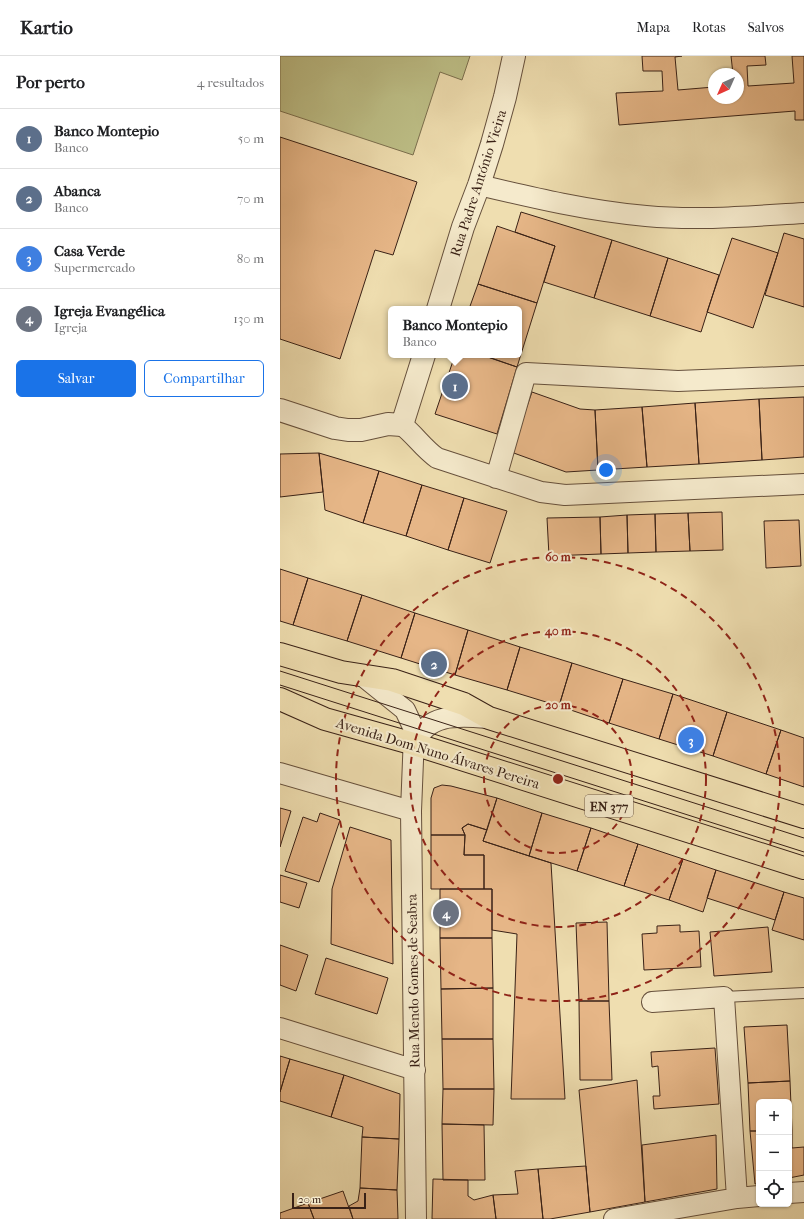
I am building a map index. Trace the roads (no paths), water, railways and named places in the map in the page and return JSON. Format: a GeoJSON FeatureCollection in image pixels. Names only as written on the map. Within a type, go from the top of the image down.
{"type":"FeatureCollection","features":[{"type":"Feature","properties":{"kind":"main road"},"geometry":{"type":"LineString","coordinates":[[280,654],[341,672],[392,680],[464,704],[489,718],[804,817]]}},
{"type":"Feature","properties":{"kind":"main road","name":"Avenida Dom Nuno Álvares Pereira"},"geometry":{"type":"LineString","coordinates":[[280,699],[325,719],[414,744],[804,868]]}},
{"type":"Feature","properties":{"kind":"street","name":"Rua Padre António Vieira"},"geometry":{"type":"LineString","coordinates":[[439,306],[462,227],[479,185],[505,97],[514,56]]}},
{"type":"Feature","properties":{"kind":"street"},"geometry":{"type":"LineString","coordinates":[[479,185],[596,210],[647,216],[698,218],[804,213]]}},
{"type":"Feature","properties":{"kind":"street"},"geometry":{"type":"LineString","coordinates":[[402,425],[423,358]]}},
{"type":"Feature","properties":{"kind":"street"},"geometry":{"type":"LineString","coordinates":[[496,478],[526,373],[678,381],[804,376]]}},
{"type":"Feature","properties":{"kind":"street"},"geometry":{"type":"LineString","coordinates":[[280,410],[325,425],[348,430],[360,430],[388,424],[402,425],[437,458],[540,492],[565,495],[804,484]]}},
{"type":"Feature","properties":{"kind":"street","name":"Rua Mendo Gomes de Seabra"},"geometry":{"type":"LineString","coordinates":[[364,676],[404,710],[413,727],[414,744],[411,811],[416,1219]]}},
{"type":"Feature","properties":{"kind":"street"},"geometry":{"type":"LineString","coordinates":[[414,744],[422,730],[437,721],[454,716],[489,718]]}},
{"type":"Feature","properties":{"kind":"street"},"geometry":{"type":"LineString","coordinates":[[280,773],[411,811]]}},
{"type":"Feature","properties":{"kind":"street"},"geometry":{"type":"LineString","coordinates":[[652,1002],[724,997],[737,1198]]}},
{"type":"Feature","properties":{"kind":"street"},"geometry":{"type":"LineString","coordinates":[[280,1028],[415,1070]]}},
{"type":"Feature","properties":{"kind":"street"},"geometry":{"type":"LineString","coordinates":[[792,1193],[804,1192]]}},
{"type":"Feature","properties":{"kind":"street"},"geometry":{"type":"LineString","coordinates":[[614,1219],[737,1198],[756,1196]]}},
{"type":"Feature","properties":{"kind":"lane"},"geometry":{"type":"LineString","coordinates":[[724,997],[804,993]]}},
{"type":"Feature","properties":{"kind":"tram line"},"geometry":{"type":"LineString","coordinates":[[280,671],[804,838]]}},
{"type":"Feature","properties":{"kind":"tram line"},"geometry":{"type":"LineString","coordinates":[[280,685],[804,852]]}},
{"type":"Feature","properties":{"kind":"place","name":"Banco Montepio"},"geometry":{"type":"Point","coordinates":[455,386]}},
{"type":"Feature","properties":{"kind":"place","name":"Abanca"},"geometry":{"type":"Point","coordinates":[434,664]}},
{"type":"Feature","properties":{"kind":"place","name":"Casa Verde"},"geometry":{"type":"Point","coordinates":[691,740]}},
{"type":"Feature","properties":{"kind":"place","name":"Igreja Evangélica"},"geometry":{"type":"Point","coordinates":[446,913]}}]}
